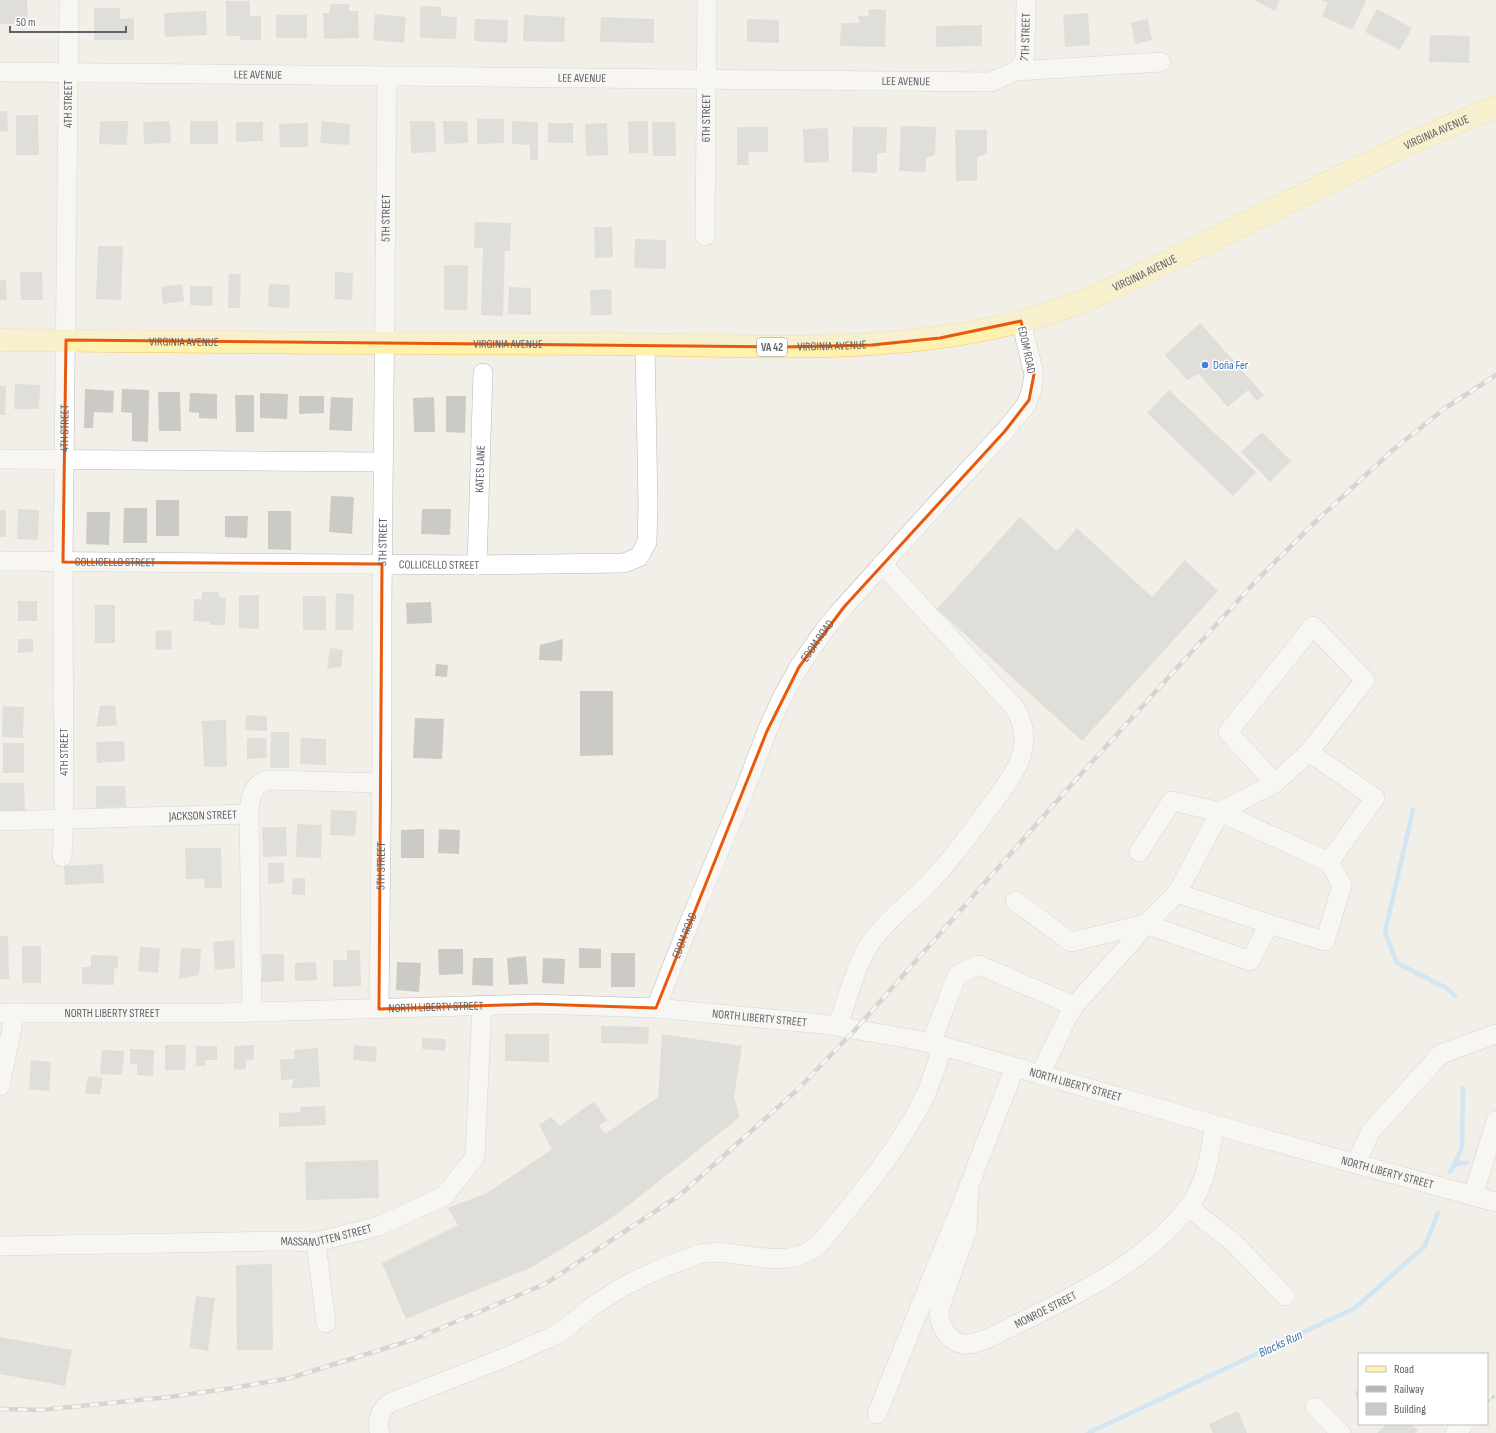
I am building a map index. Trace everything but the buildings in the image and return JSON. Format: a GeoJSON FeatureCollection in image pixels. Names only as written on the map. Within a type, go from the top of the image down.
{"type":"FeatureCollection","features":[{"type":"Feature","properties":{"kind":"main road","name":"VIRGINIA AVENUE"},"geometry":{"type":"LineString","coordinates":[[0,340],[782,347],[872,345],[940,338],[1021,321],[1068,306],[1122,284],[1324,184],[1438,131],[1496,107]]}},
{"type":"Feature","properties":{"kind":"street","name":"4TH STREET"},"geometry":{"type":"LineString","coordinates":[[62,857],[64,819],[63,562],[69,0]]}},
{"type":"Feature","properties":{"kind":"street","name":"6TH STREET"},"geometry":{"type":"LineString","coordinates":[[705,236],[707,0]]}},
{"type":"Feature","properties":{"kind":"street","name":"7TH STREET"},"geometry":{"type":"LineString","coordinates":[[1016,71],[1021,66],[1025,56],[1026,0]]}},
{"type":"Feature","properties":{"kind":"street","name":"LEE AVENUE"},"geometry":{"type":"LineString","coordinates":[[0,72],[991,82],[1016,71],[1161,62]]}},
{"type":"Feature","properties":{"kind":"street","name":"5TH STREET"},"geometry":{"type":"LineString","coordinates":[[379,1009],[387,76]]}},
{"type":"Feature","properties":{"kind":"street","name":"EDOM ROAD"},"geometry":{"type":"LineString","coordinates":[[656,1008],[688,926],[744,792],[767,730],[799,666],[826,628],[1026,405],[1032,389],[1034,374],[1021,321]]}},
{"type":"Feature","properties":{"kind":"street","name":"COLLICELLO STREET"},"geometry":{"type":"LineString","coordinates":[[0,561],[477,565],[624,563],[639,557],[647,542],[648,505],[645,345]]}},
{"type":"Feature","properties":{"kind":"street","name":"KATES LANE"},"geometry":{"type":"LineString","coordinates":[[477,565],[483,373]]}},
{"type":"Feature","properties":{"kind":"street"},"geometry":{"type":"LineString","coordinates":[[0,459],[383,462]]}},
{"type":"Feature","properties":{"kind":"street"},"geometry":{"type":"LineString","coordinates":[[838,1026],[859,964],[870,943],[957,852],[1018,766],[1024,746],[1024,729],[1014,708],[882,564]]}},
{"type":"Feature","properties":{"kind":"street"},"geometry":{"type":"LineString","coordinates":[[1040,1075],[1074,1006],[1146,924],[1177,893],[1220,812],[1275,783],[1309,752],[1366,680],[1313,626],[1228,732],[1275,783]]}},
{"type":"Feature","properties":{"kind":"street"},"geometry":{"type":"LineString","coordinates":[[1309,752],[1375,798],[1329,862]]}},
{"type":"Feature","properties":{"kind":"street","name":"JACKSON STREET"},"geometry":{"type":"LineString","coordinates":[[0,821],[249,814],[254,789],[260,783],[266,781],[382,784]]}},
{"type":"Feature","properties":{"kind":"street"},"geometry":{"type":"LineString","coordinates":[[1139,852],[1172,801],[1220,812],[1329,862],[1342,885],[1325,940],[1269,924],[1177,893]]}},
{"type":"Feature","properties":{"kind":"street"},"geometry":{"type":"LineString","coordinates":[[249,814],[252,1012]]}},
{"type":"Feature","properties":{"kind":"street"},"geometry":{"type":"LineString","coordinates":[[1015,901],[1071,942],[1146,924],[1250,961],[1269,924]]}},
{"type":"Feature","properties":{"kind":"street"},"geometry":{"type":"LineString","coordinates":[[380,1433],[379,1417],[389,1404],[504,1358],[549,1338],[564,1330],[591,1307],[624,1286],[657,1270],[706,1252],[727,1252],[780,1260],[794,1258],[810,1251],[820,1242],[873,1179],[916,1113],[930,1085],[937,1044],[957,975],[979,965],[1074,1006]]}},
{"type":"Feature","properties":{"kind":"street","name":"NORTH LIBERTY STREET"},"geometry":{"type":"LineString","coordinates":[[7,1013],[252,1012],[536,1004],[656,1008],[838,1026],[937,1044],[1040,1075],[1496,1202]]}},
{"type":"Feature","properties":{"kind":"street","name":"MASSANUTTEN STREET"},"geometry":{"type":"LineString","coordinates":[[0,1246],[287,1241],[316,1242],[379,1226],[444,1196],[475,1157],[482,1006]]}},
{"type":"Feature","properties":{"kind":"street"},"geometry":{"type":"LineString","coordinates":[[0,1086],[7,1013]]}},
{"type":"Feature","properties":{"kind":"street"},"geometry":{"type":"LineString","coordinates":[[1356,1164],[1370,1132],[1441,1054],[1496,1034]]}},
{"type":"Feature","properties":{"kind":"street","name":"MONROE STREET"},"geometry":{"type":"LineString","coordinates":[[877,1414],[969,1186],[1015,1067]]}},
{"type":"Feature","properties":{"kind":"street"},"geometry":{"type":"LineString","coordinates":[[1473,1196],[1496,1122]]}},
{"type":"Feature","properties":{"kind":"street","name":"MONROE STREET"},"geometry":{"type":"LineString","coordinates":[[969,1186],[967,1230],[939,1310],[944,1330],[955,1340],[965,1344],[985,1339],[1001,1332],[1052,1306],[1136,1258],[1154,1242],[1193,1202],[1202,1182],[1215,1124]]}},
{"type":"Feature","properties":{"kind":"street"},"geometry":{"type":"LineString","coordinates":[[1188,1207],[1233,1242],[1285,1296]]}},
{"type":"Feature","properties":{"kind":"street"},"geometry":{"type":"LineString","coordinates":[[316,1242],[326,1323]]}},
{"type":"Feature","properties":{"kind":"street"},"geometry":{"type":"LineString","coordinates":[[1316,1407],[1340,1433]]}},
{"type":"Feature","properties":{"kind":"street"},"geometry":{"type":"LineString","coordinates":[[1455,1433],[1463,1425]]}},
{"type":"Feature","properties":{"kind":"path"},"geometry":{"type":"LineString","coordinates":[[1488,1401],[1496,1395]]}},
{"type":"Feature","properties":{"kind":"highlighted area"},"geometry":{"type":"Polygon","coordinates":[[[1021,321],[1034,374],[1029,400],[1005,431],[844,607],[799,667],[767,731],[656,1008],[536,1004],[379,1009],[382,564],[63,562],[66,340],[782,347],[872,345],[940,338],[1021,321]]]}},
{"type":"Feature","properties":{"kind":"waterway"},"geometry":{"type":"LineString","coordinates":[[1413,810],[1385,932],[1397,963],[1448,989],[1455,996]]}},
{"type":"Feature","properties":{"kind":"waterway"},"geometry":{"type":"LineString","coordinates":[[1455,1164],[1462,1147],[1463,1088]]}},
{"type":"Feature","properties":{"kind":"waterway","name":"Blacks Run"},"geometry":{"type":"LineString","coordinates":[[1450,1172],[1455,1164],[1467,1163]]}},
{"type":"Feature","properties":{"kind":"waterway","name":"Blacks Run"},"geometry":{"type":"LineString","coordinates":[[1088,1433],[1355,1308],[1425,1246],[1438,1213]]}},
{"type":"Feature","properties":{"kind":"railway"},"geometry":{"type":"LineString","coordinates":[[0,1409],[42,1410],[169,1397],[233,1388],[290,1378],[415,1339],[545,1284],[680,1195],[797,1090],[855,1030],[1072,784],[1254,583],[1312,525],[1394,449],[1444,409],[1496,375]]}},
{"type":"Feature","properties":{"kind":"place","name":"Doña Fer"},"geometry":{"type":"Point","coordinates":[1205,365]}}]}
